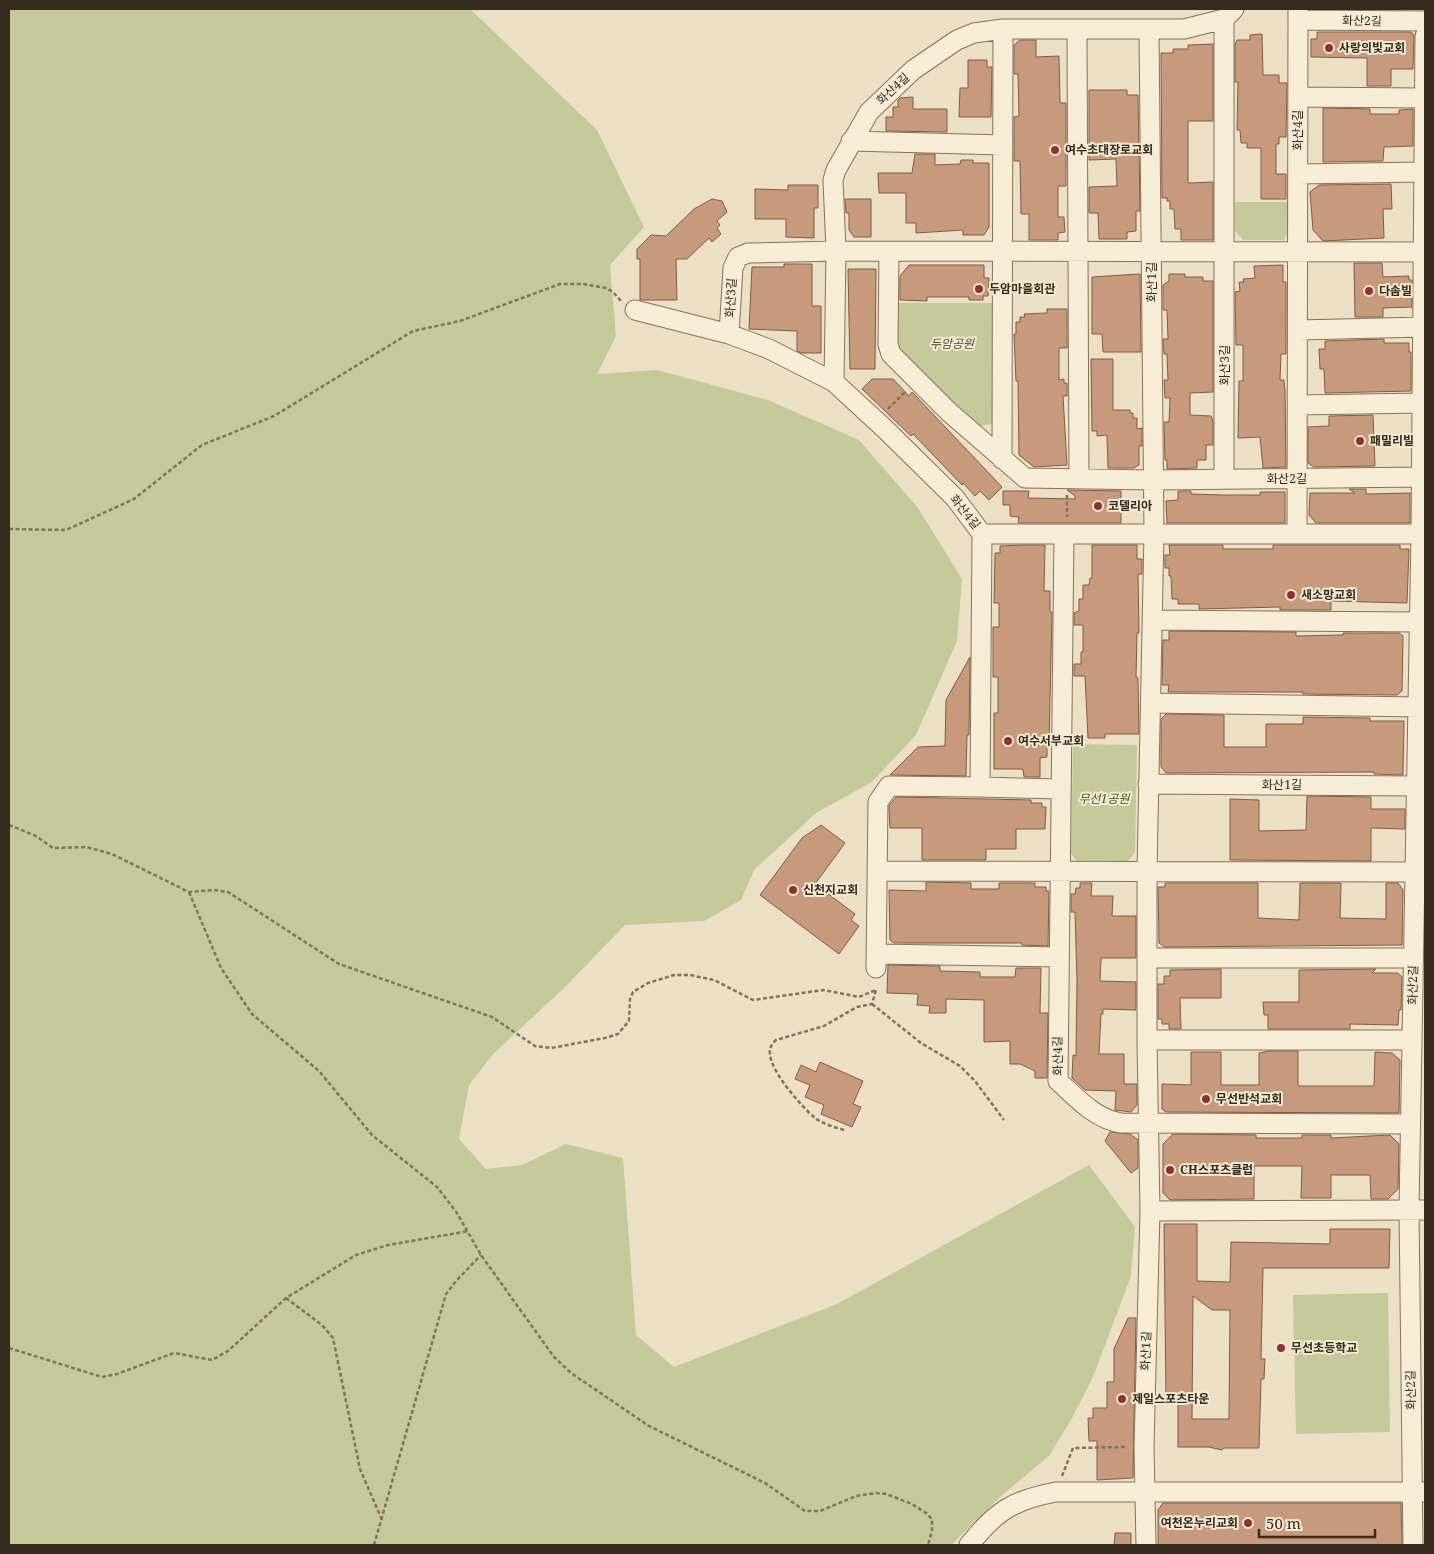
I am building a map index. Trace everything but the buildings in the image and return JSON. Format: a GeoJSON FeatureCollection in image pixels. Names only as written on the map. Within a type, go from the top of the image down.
{"type":"FeatureCollection","features":[{"type":"Feature","properties":{"kind":"street","name":"화산4길"},"geometry":{"type":"LineString","coordinates":[[980,787],[982,534],[955,498],[877,421],[834,382],[836,251],[833,180],[836,170],[869,112],[920,65],[958,40],[974,33],[1003,29],[1184,29],[1229,14],[1225,252]]}},
{"type":"Feature","properties":{"kind":"street","name":"화산4길"},"geometry":{"type":"LineString","coordinates":[[1298,14],[1298,252]]}},
{"type":"Feature","properties":{"kind":"street","name":"화산2길"},"geometry":{"type":"LineString","coordinates":[[1298,14],[1425,21]]}},
{"type":"Feature","properties":{"kind":"street"},"geometry":{"type":"LineString","coordinates":[[1002,459],[1003,29]]}},
{"type":"Feature","properties":{"kind":"street"},"geometry":{"type":"LineString","coordinates":[[1072,479],[1078,252],[1076,30]]}},
{"type":"Feature","properties":{"kind":"street","name":"화산1길"},"geometry":{"type":"LineString","coordinates":[[1146,1545],[1144,1447],[1150,1211],[1147,871],[1154,533],[1149,30]]}},
{"type":"Feature","properties":{"kind":"street","name":"화산2길"},"geometry":{"type":"LineString","coordinates":[[1413,1545],[1419,1492],[1417,1210],[1410,1124],[1413,958],[1420,872],[1416,786],[1419,622],[1423,534],[1421,477],[1425,36]]}},
{"type":"Feature","properties":{"kind":"street"},"geometry":{"type":"LineString","coordinates":[[1298,97],[1425,98]]}},
{"type":"Feature","properties":{"kind":"street"},"geometry":{"type":"LineString","coordinates":[[851,141],[1002,145]]}},
{"type":"Feature","properties":{"kind":"street"},"geometry":{"type":"LineString","coordinates":[[1298,174],[1424,172]]}},
{"type":"Feature","properties":{"kind":"street","name":"화산3길"},"geometry":{"type":"LineString","coordinates":[[635,310],[729,334],[733,268],[738,257],[748,253],[836,251],[1424,252]]}},
{"type":"Feature","properties":{"kind":"street"},"geometry":{"type":"LineString","coordinates":[[890,252],[888,344],[891,354],[1002,459],[1025,478],[1153,480]]}},
{"type":"Feature","properties":{"kind":"street","name":"화산3길"},"geometry":{"type":"LineString","coordinates":[[1224,479],[1225,252]]}},
{"type":"Feature","properties":{"kind":"street"},"geometry":{"type":"LineString","coordinates":[[1297,534],[1298,252]]}},
{"type":"Feature","properties":{"kind":"street"},"geometry":{"type":"LineString","coordinates":[[1298,330],[1422,327]]}},
{"type":"Feature","properties":{"kind":"street"},"geometry":{"type":"LineString","coordinates":[[729,334],[769,349],[834,382]]}},
{"type":"Feature","properties":{"kind":"street"},"geometry":{"type":"LineString","coordinates":[[1298,405],[1422,403]]}},
{"type":"Feature","properties":{"kind":"street","name":"화산2길"},"geometry":{"type":"LineString","coordinates":[[1153,480],[1421,477]]}},
{"type":"Feature","properties":{"kind":"street","name":"화산4길"},"geometry":{"type":"LineString","coordinates":[[1066,533],[1058,957],[1058,1081],[1107,1121],[1148,1124]]}},
{"type":"Feature","properties":{"kind":"street"},"geometry":{"type":"LineString","coordinates":[[982,534],[1423,534]]}},
{"type":"Feature","properties":{"kind":"street"},"geometry":{"type":"LineString","coordinates":[[1153,620],[1419,622]]}},
{"type":"Feature","properties":{"kind":"street"},"geometry":{"type":"LineString","coordinates":[[1151,703],[1418,707]]}},
{"type":"Feature","properties":{"kind":"street","name":"화산1길"},"geometry":{"type":"LineString","coordinates":[[1148,784],[1416,786]]}},
{"type":"Feature","properties":{"kind":"street"},"geometry":{"type":"LineString","coordinates":[[1058,957],[877,961],[878,802],[889,786],[1061,789]]}},
{"type":"Feature","properties":{"kind":"street"},"geometry":{"type":"LineString","coordinates":[[878,871],[1420,872]]}},
{"type":"Feature","properties":{"kind":"street"},"geometry":{"type":"LineString","coordinates":[[1148,958],[1413,958]]}},
{"type":"Feature","properties":{"kind":"street"},"geometry":{"type":"LineString","coordinates":[[1147,1040],[1412,1040]]}},
{"type":"Feature","properties":{"kind":"street"},"geometry":{"type":"LineString","coordinates":[[1148,1124],[1410,1124]]}},
{"type":"Feature","properties":{"kind":"street"},"geometry":{"type":"LineString","coordinates":[[1150,1211],[1417,1210]]}},
{"type":"Feature","properties":{"kind":"street"},"geometry":{"type":"LineString","coordinates":[[969,1545],[998,1513],[1024,1500],[1056,1492],[1419,1492]]}},
{"type":"Feature","properties":{"kind":"path"},"geometry":{"type":"LineString","coordinates":[[9,529],[66,530],[134,499],[202,445],[274,416],[413,331],[460,321],[560,284],[583,284],[606,288],[635,310]]}},
{"type":"Feature","properties":{"kind":"path"},"geometry":{"type":"LineString","coordinates":[[877,421],[917,380]]}},
{"type":"Feature","properties":{"kind":"path"},"geometry":{"type":"LineString","coordinates":[[1066,533],[1072,479]]}},
{"type":"Feature","properties":{"kind":"path"},"geometry":{"type":"LineString","coordinates":[[9,824],[36,836],[53,848],[86,847],[112,854],[189,892],[214,890],[228,892],[339,964],[492,1017],[530,1043],[541,1048],[568,1045],[618,1034],[629,1021],[630,999],[633,992],[648,983],[674,975],[690,975],[714,980],[753,1000],[823,990],[859,997],[876,990],[872,1004]]}},
{"type":"Feature","properties":{"kind":"path"},"geometry":{"type":"LineString","coordinates":[[189,892],[221,968],[252,1014],[319,1071],[372,1135],[436,1187],[469,1231],[481,1255],[561,1365],[649,1426],[765,1483],[798,1506],[811,1512],[820,1512],[866,1494],[886,1494],[896,1497],[926,1513],[932,1519],[932,1531],[928,1545]]}},
{"type":"Feature","properties":{"kind":"path"},"geometry":{"type":"LineString","coordinates":[[844,1130],[816,1118],[799,1100],[781,1079],[772,1061],[770,1054],[771,1046],[776,1040],[824,1026],[856,1007],[872,1004],[921,1043],[960,1066],[975,1081],[1004,1120]]}},
{"type":"Feature","properties":{"kind":"path"},"geometry":{"type":"LineString","coordinates":[[9,1348],[102,1377],[117,1374],[174,1353],[212,1360],[228,1351],[286,1298],[356,1255],[371,1248],[469,1231]]}},
{"type":"Feature","properties":{"kind":"path"},"geometry":{"type":"LineString","coordinates":[[374,1545],[446,1294],[456,1280],[481,1255]]}},
{"type":"Feature","properties":{"kind":"path"},"geometry":{"type":"LineString","coordinates":[[286,1298],[322,1325],[333,1338],[360,1470],[382,1520]]}},
{"type":"Feature","properties":{"kind":"path"},"geometry":{"type":"LineString","coordinates":[[1056,1492],[1074,1448],[1144,1447]]}},
{"type":"Feature","properties":{"kind":"green space"},"geometry":{"type":"Polygon","coordinates":[[[9,9],[470,9],[597,130],[644,227],[610,265],[616,336],[597,374],[657,370],[768,400],[859,440],[918,508],[962,579],[957,641],[916,735],[872,782],[816,813],[754,870],[741,900],[704,921],[625,925],[564,988],[493,1054],[469,1085],[459,1139],[486,1169],[522,1165],[566,1144],[623,1158],[636,1335],[674,1367],[837,1304],[1089,1165],[1135,1227],[1131,1276],[1093,1377],[1071,1420],[1049,1456],[1001,1496],[951,1545],[9,1545],[9,9]]]}},
{"type":"Feature","properties":{"kind":"green space"},"geometry":{"type":"Polygon","coordinates":[[[1235,202],[1289,202],[1289,230],[1284,240],[1243,240],[1235,231],[1235,202]]]}},
{"type":"Feature","properties":{"kind":"green space","name":"두암공원"},"geometry":{"type":"Polygon","coordinates":[[[896,303],[992,303],[995,423],[978,427],[901,353],[896,343],[896,303]]]}},
{"type":"Feature","properties":{"kind":"green space","name":"무선1공원"},"geometry":{"type":"Polygon","coordinates":[[[1073,744],[1137,745],[1135,852],[1128,861],[1077,861],[1071,854],[1073,744]]]}},
{"type":"Feature","properties":{"kind":"green space"},"geometry":{"type":"Polygon","coordinates":[[[1388,1293],[1390,1432],[1296,1434],[1293,1295],[1388,1293]]]}},
{"type":"Feature","properties":{"kind":"place","name":"사랑의빛교회"},"geometry":{"type":"Point","coordinates":[1329,48]}},
{"type":"Feature","properties":{"kind":"place","name":"여수초대장로교회"},"geometry":{"type":"Point","coordinates":[1055,150]}},
{"type":"Feature","properties":{"kind":"place","name":"두암마을회관"},"geometry":{"type":"Point","coordinates":[979,289]}},
{"type":"Feature","properties":{"kind":"place","name":"다솜빌"},"geometry":{"type":"Point","coordinates":[1369,291]}},
{"type":"Feature","properties":{"kind":"place","name":"패밀리빌"},"geometry":{"type":"Point","coordinates":[1360,441]}},
{"type":"Feature","properties":{"kind":"place","name":"코델리아"},"geometry":{"type":"Point","coordinates":[1098,506]}},
{"type":"Feature","properties":{"kind":"place","name":"새소망교회"},"geometry":{"type":"Point","coordinates":[1291,595]}},
{"type":"Feature","properties":{"kind":"place","name":"여수서부교회"},"geometry":{"type":"Point","coordinates":[1008,741]}},
{"type":"Feature","properties":{"kind":"place","name":"신천지교회"},"geometry":{"type":"Point","coordinates":[793,890]}},
{"type":"Feature","properties":{"kind":"place","name":"무선반석교회"},"geometry":{"type":"Point","coordinates":[1206,1099]}},
{"type":"Feature","properties":{"kind":"place","name":"CH스포츠클럽"},"geometry":{"type":"Point","coordinates":[1170,1170]}},
{"type":"Feature","properties":{"kind":"place","name":"무선초등학교"},"geometry":{"type":"Point","coordinates":[1281,1348]}},
{"type":"Feature","properties":{"kind":"place","name":"제일스포츠타운"},"geometry":{"type":"Point","coordinates":[1122,1399]}},
{"type":"Feature","properties":{"kind":"place","name":"여천온누리교회"},"geometry":{"type":"Point","coordinates":[1248,1523]}}]}
